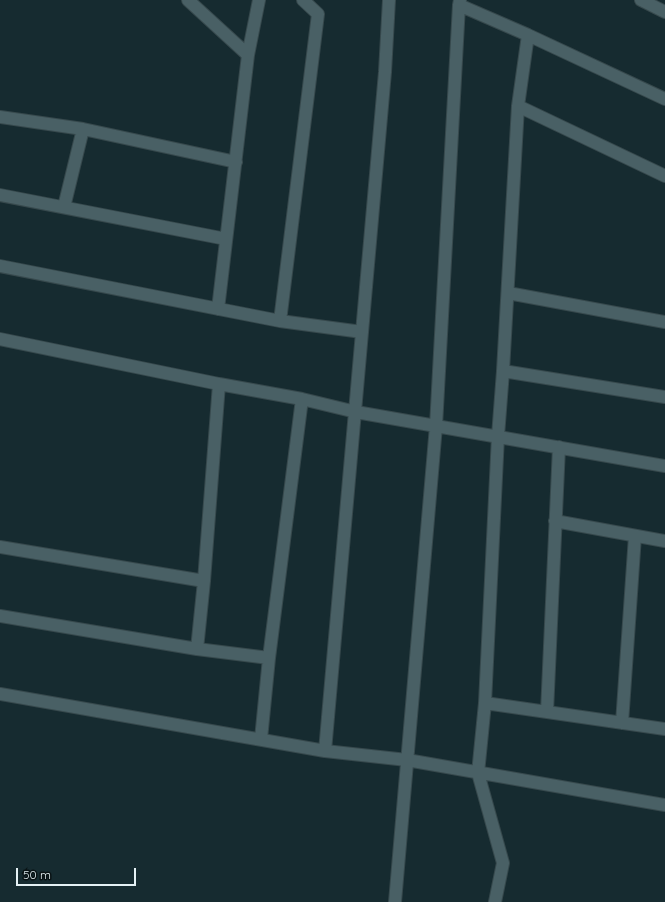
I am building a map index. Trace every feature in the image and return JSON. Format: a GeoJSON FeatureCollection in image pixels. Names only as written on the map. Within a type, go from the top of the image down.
{"type":"FeatureCollection","features":[{"type":"Feature","properties":{"kind":"street"},"geometry":{"type":"LineString","coordinates":[[188,0],[248,55]]}},
{"type":"Feature","properties":{"kind":"street"},"geometry":{"type":"LineString","coordinates":[[218,309],[248,55],[259,0]]}},
{"type":"Feature","properties":{"kind":"street"},"geometry":{"type":"LineString","coordinates":[[280,321],[318,14],[303,0]]}},
{"type":"Feature","properties":{"kind":"street"},"geometry":{"type":"LineString","coordinates":[[325,751],[385,72],[389,0]]}},
{"type":"Feature","properties":{"kind":"street"},"geometry":{"type":"LineString","coordinates":[[641,0],[665,12]]}},
{"type":"Feature","properties":{"kind":"street"},"geometry":{"type":"LineString","coordinates":[[394,902],[436,426],[460,2],[665,99]]}},
{"type":"Feature","properties":{"kind":"street"},"geometry":{"type":"LineString","coordinates":[[495,902],[503,863],[478,773],[485,703],[498,436],[508,293],[518,106],[528,35]]}},
{"type":"Feature","properties":{"kind":"street"},"geometry":{"type":"LineString","coordinates":[[518,106],[665,176]]}},
{"type":"Feature","properties":{"kind":"street"},"geometry":{"type":"LineString","coordinates":[[0,117],[83,129],[236,162]]}},
{"type":"Feature","properties":{"kind":"street"},"geometry":{"type":"LineString","coordinates":[[64,207],[83,129]]}},
{"type":"Feature","properties":{"kind":"street"},"geometry":{"type":"LineString","coordinates":[[0,195],[226,239]]}},
{"type":"Feature","properties":{"kind":"street"},"geometry":{"type":"LineString","coordinates":[[0,266],[280,321],[362,332]]}},
{"type":"Feature","properties":{"kind":"street"},"geometry":{"type":"LineString","coordinates":[[508,293],[665,322]]}},
{"type":"Feature","properties":{"kind":"street"},"geometry":{"type":"LineString","coordinates":[[0,339],[219,384],[302,399],[356,412],[665,466]]}},
{"type":"Feature","properties":{"kind":"street"},"geometry":{"type":"LineString","coordinates":[[503,371],[665,397]]}},
{"type":"Feature","properties":{"kind":"street"},"geometry":{"type":"LineString","coordinates":[[197,649],[204,581],[219,384]]}},
{"type":"Feature","properties":{"kind":"street"},"geometry":{"type":"LineString","coordinates":[[261,739],[269,658],[302,399]]}},
{"type":"Feature","properties":{"kind":"street"},"geometry":{"type":"LineString","coordinates":[[546,712],[559,447]]}},
{"type":"Feature","properties":{"kind":"street"},"geometry":{"type":"LineString","coordinates":[[555,521],[665,541]]}},
{"type":"Feature","properties":{"kind":"street"},"geometry":{"type":"LineString","coordinates":[[622,723],[635,536]]}},
{"type":"Feature","properties":{"kind":"street"},"geometry":{"type":"LineString","coordinates":[[0,547],[204,581]]}},
{"type":"Feature","properties":{"kind":"street"},"geometry":{"type":"LineString","coordinates":[[0,616],[197,649],[269,658]]}},
{"type":"Feature","properties":{"kind":"street"},"geometry":{"type":"LineString","coordinates":[[0,694],[325,751],[407,760],[665,805]]}},
{"type":"Feature","properties":{"kind":"street"},"geometry":{"type":"LineString","coordinates":[[485,703],[665,729]]}}]}
